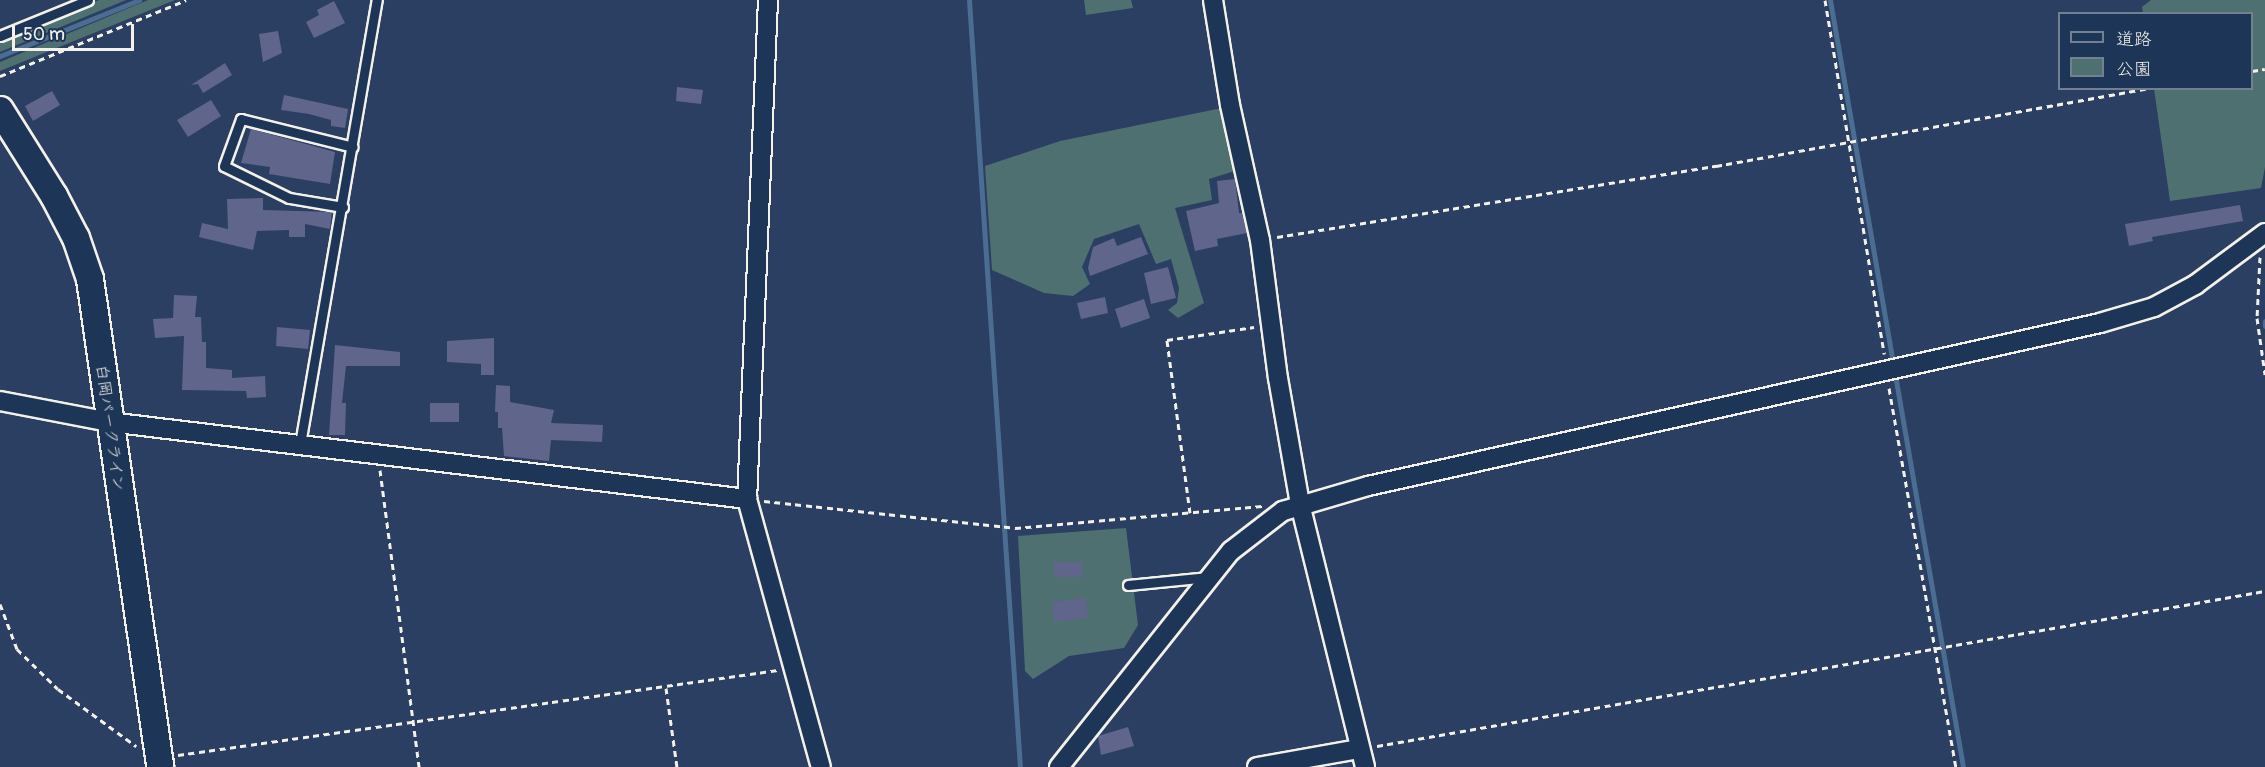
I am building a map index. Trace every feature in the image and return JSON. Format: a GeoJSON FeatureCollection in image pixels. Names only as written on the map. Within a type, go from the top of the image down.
{"type":"FeatureCollection","features":[{"type":"Feature","properties":{"kind":"street"},"geometry":{"type":"LineString","coordinates":[[768,0],[747,499],[821,767]]}},
{"type":"Feature","properties":{"kind":"street"},"geometry":{"type":"LineString","coordinates":[[1213,0],[1230,105],[1260,240],[1291,508],[1365,767]]}},
{"type":"Feature","properties":{"kind":"street","name":"白岡パークライン"},"geometry":{"type":"LineString","coordinates":[[0,110],[54,196],[80,248],[90,279],[160,762]]}},
{"type":"Feature","properties":{"kind":"street"},"geometry":{"type":"LineString","coordinates":[[1059,767],[1230,551],[1291,508],[2100,323],[2164,302],[2195,285],[2263,240]]}},
{"type":"Feature","properties":{"kind":"street"},"geometry":{"type":"LineString","coordinates":[[0,400],[109,422],[747,499]]}},
{"type":"Feature","properties":{"kind":"street"},"geometry":{"type":"LineString","coordinates":[[1257,767],[1359,749]]}},
{"type":"Feature","properties":{"kind":"lane"},"geometry":{"type":"LineString","coordinates":[[0,36],[88,0]]}},
{"type":"Feature","properties":{"kind":"lane"},"geometry":{"type":"LineString","coordinates":[[300,444],[343,207],[377,0]]}},
{"type":"Feature","properties":{"kind":"lane"},"geometry":{"type":"LineString","coordinates":[[343,207],[289,198],[224,166],[241,119],[353,147]]}},
{"type":"Feature","properties":{"kind":"lane"},"geometry":{"type":"LineString","coordinates":[[1128,585],[1210,577]]}},
{"type":"Feature","properties":{"kind":"path"},"geometry":{"type":"LineString","coordinates":[[0,76],[186,0]]}},
{"type":"Feature","properties":{"kind":"path"},"geometry":{"type":"LineString","coordinates":[[1260,240],[1716,166],[2140,90]]}},
{"type":"Feature","properties":{"kind":"path"},"geometry":{"type":"LineString","coordinates":[[2263,240],[2257,318],[2265,374]]}},
{"type":"Feature","properties":{"kind":"path"},"geometry":{"type":"LineString","coordinates":[[1190,513],[1167,340],[1271,325]]}},
{"type":"Feature","properties":{"kind":"path"},"geometry":{"type":"LineString","coordinates":[[377,454],[419,767]]}},
{"type":"Feature","properties":{"kind":"path"},"geometry":{"type":"LineString","coordinates":[[747,499],[1015,528],[1260,506],[1291,508]]}},
{"type":"Feature","properties":{"kind":"path"},"geometry":{"type":"LineString","coordinates":[[1359,749],[2265,591]]}},
{"type":"Feature","properties":{"kind":"path"},"geometry":{"type":"LineString","coordinates":[[0,604],[17,649],[58,689],[160,762],[412,722],[666,688],[794,668]]}},
{"type":"Feature","properties":{"kind":"path"},"geometry":{"type":"LineString","coordinates":[[666,688],[677,767]]}},
{"type":"Feature","properties":{"kind":"green space"},"geometry":{"type":"Polygon","coordinates":[[[99,0],[126,0],[0,52],[0,40],[99,0]]]}},
{"type":"Feature","properties":{"kind":"green space"},"geometry":{"type":"Polygon","coordinates":[[[148,0],[175,0],[0,71],[0,62],[148,0]]]}},
{"type":"Feature","properties":{"kind":"green space"},"geometry":{"type":"Polygon","coordinates":[[[1084,0],[1131,0],[1133,8],[1086,15],[1084,0]]]}},
{"type":"Feature","properties":{"kind":"green space"},"geometry":{"type":"Polygon","coordinates":[[[2151,0],[2265,0],[2265,167],[2261,188],[2170,201],[2154,90],[2253,90],[2253,12],[2143,12],[2142,7],[2151,0]]]}},
{"type":"Feature","properties":{"kind":"green space"},"geometry":{"type":"Polygon","coordinates":[[[1222,108],[1238,170],[1209,179],[1212,200],[1175,208],[1204,303],[1178,318],[1168,310],[1177,303],[1179,288],[1171,259],[1156,264],[1139,224],[1094,239],[1082,267],[1090,284],[1073,296],[1044,293],[992,270],[985,166],[1060,141],[1222,108]]]}},
{"type":"Feature","properties":{"kind":"green space"},"geometry":{"type":"Polygon","coordinates":[[[1126,528],[1138,625],[1124,648],[1069,656],[1033,679],[1025,671],[1018,536],[1126,528]]]}},
{"type":"Feature","properties":{"kind":"building"},"geometry":{"type":"Polygon","coordinates":[[[334,1],[345,23],[314,38],[306,22],[319,15],[317,10],[334,1]]]}},
{"type":"Feature","properties":{"kind":"building"},"geometry":{"type":"Polygon","coordinates":[[[278,31],[282,53],[263,62],[259,34],[278,31]]]}},
{"type":"Feature","properties":{"kind":"building"},"geometry":{"type":"Polygon","coordinates":[[[225,63],[232,75],[203,93],[198,84],[191,85],[225,63]]]}},
{"type":"Feature","properties":{"kind":"building"},"geometry":{"type":"Polygon","coordinates":[[[677,87],[703,90],[701,104],[676,101],[677,87]]]}},
{"type":"Feature","properties":{"kind":"building"},"geometry":{"type":"Polygon","coordinates":[[[52,91],[60,105],[33,121],[25,106],[52,91]]]}},
{"type":"Feature","properties":{"kind":"building"},"geometry":{"type":"Polygon","coordinates":[[[284,95],[348,109],[345,128],[331,126],[331,120],[281,110],[284,95]]]}},
{"type":"Feature","properties":{"kind":"building"},"geometry":{"type":"Polygon","coordinates":[[[211,100],[221,116],[188,137],[177,120],[211,100]]]}},
{"type":"Feature","properties":{"kind":"building"},"geometry":{"type":"Polygon","coordinates":[[[251,129],[335,152],[330,184],[269,174],[270,167],[241,163],[251,129]]]}},
{"type":"Feature","properties":{"kind":"building"},"geometry":{"type":"Polygon","coordinates":[[[1235,179],[1239,213],[1242,213],[1247,233],[1217,239],[1218,246],[1195,251],[1186,211],[1219,203],[1217,181],[1235,179]]]}},
{"type":"Feature","properties":{"kind":"building"},"geometry":{"type":"Polygon","coordinates":[[[263,198],[263,210],[332,212],[330,229],[305,224],[305,237],[289,237],[289,230],[257,231],[253,250],[199,237],[202,223],[228,229],[227,199],[263,198]]]}},
{"type":"Feature","properties":{"kind":"building"},"geometry":{"type":"Polygon","coordinates":[[[2240,205],[2243,221],[2152,237],[2153,241],[2129,246],[2125,224],[2240,205]]]}},
{"type":"Feature","properties":{"kind":"building"},"geometry":{"type":"Polygon","coordinates":[[[1141,237],[1148,254],[1090,276],[1088,268],[1093,247],[1114,238],[1117,246],[1141,237]]]}},
{"type":"Feature","properties":{"kind":"building"},"geometry":{"type":"Polygon","coordinates":[[[1168,267],[1176,298],[1151,304],[1144,273],[1168,267]]]}},
{"type":"Feature","properties":{"kind":"building"},"geometry":{"type":"Polygon","coordinates":[[[174,295],[197,296],[195,317],[201,317],[202,342],[206,342],[206,368],[232,370],[232,378],[265,376],[266,397],[247,398],[246,391],[182,390],[184,336],[155,338],[153,319],[173,318],[174,295]]]}},
{"type":"Feature","properties":{"kind":"building"},"geometry":{"type":"Polygon","coordinates":[[[1105,297],[1108,313],[1081,319],[1077,303],[1105,297]]]}},
{"type":"Feature","properties":{"kind":"building"},"geometry":{"type":"Polygon","coordinates":[[[1144,299],[1150,318],[1121,328],[1115,309],[1144,299]]]}},
{"type":"Feature","properties":{"kind":"building"},"geometry":{"type":"Polygon","coordinates":[[[277,327],[310,330],[308,349],[276,346],[277,327]]]}},
{"type":"Feature","properties":{"kind":"building"},"geometry":{"type":"Polygon","coordinates":[[[494,338],[494,375],[481,375],[481,364],[447,362],[447,341],[494,338]]]}},
{"type":"Feature","properties":{"kind":"building"},"geometry":{"type":"Polygon","coordinates":[[[335,345],[400,352],[400,366],[346,366],[342,403],[346,403],[345,435],[329,435],[335,345]]]}},
{"type":"Feature","properties":{"kind":"building"},"geometry":{"type":"Polygon","coordinates":[[[496,385],[510,386],[510,402],[554,410],[551,423],[603,425],[602,442],[551,440],[549,461],[504,456],[502,428],[498,428],[498,412],[495,412],[496,385]]]}},
{"type":"Feature","properties":{"kind":"building"},"geometry":{"type":"Polygon","coordinates":[[[430,403],[459,403],[459,422],[430,422],[430,403]]]}},
{"type":"Feature","properties":{"kind":"building"},"geometry":{"type":"Polygon","coordinates":[[[1054,562],[1082,562],[1082,577],[1054,577],[1054,562]]]}},
{"type":"Feature","properties":{"kind":"building"},"geometry":{"type":"Polygon","coordinates":[[[1086,598],[1088,618],[1054,622],[1052,602],[1086,598]]]}},
{"type":"Feature","properties":{"kind":"building"},"geometry":{"type":"Polygon","coordinates":[[[1128,727],[1134,746],[1101,755],[1098,736],[1128,727]]]}},
{"type":"Feature","properties":{"kind":"waterway"},"geometry":{"type":"LineString","coordinates":[[0,56],[139,0]]}},
{"type":"Feature","properties":{"kind":"waterway"},"geometry":{"type":"LineString","coordinates":[[969,0],[1020,767]]}},
{"type":"Feature","properties":{"kind":"waterway"},"geometry":{"type":"LineString","coordinates":[[1830,0],[1963,767]]}},
{"type":"Feature","properties":{"kind":"waterway"},"geometry":{"type":"LineString","coordinates":[[2265,321],[2265,326]]}}]}
